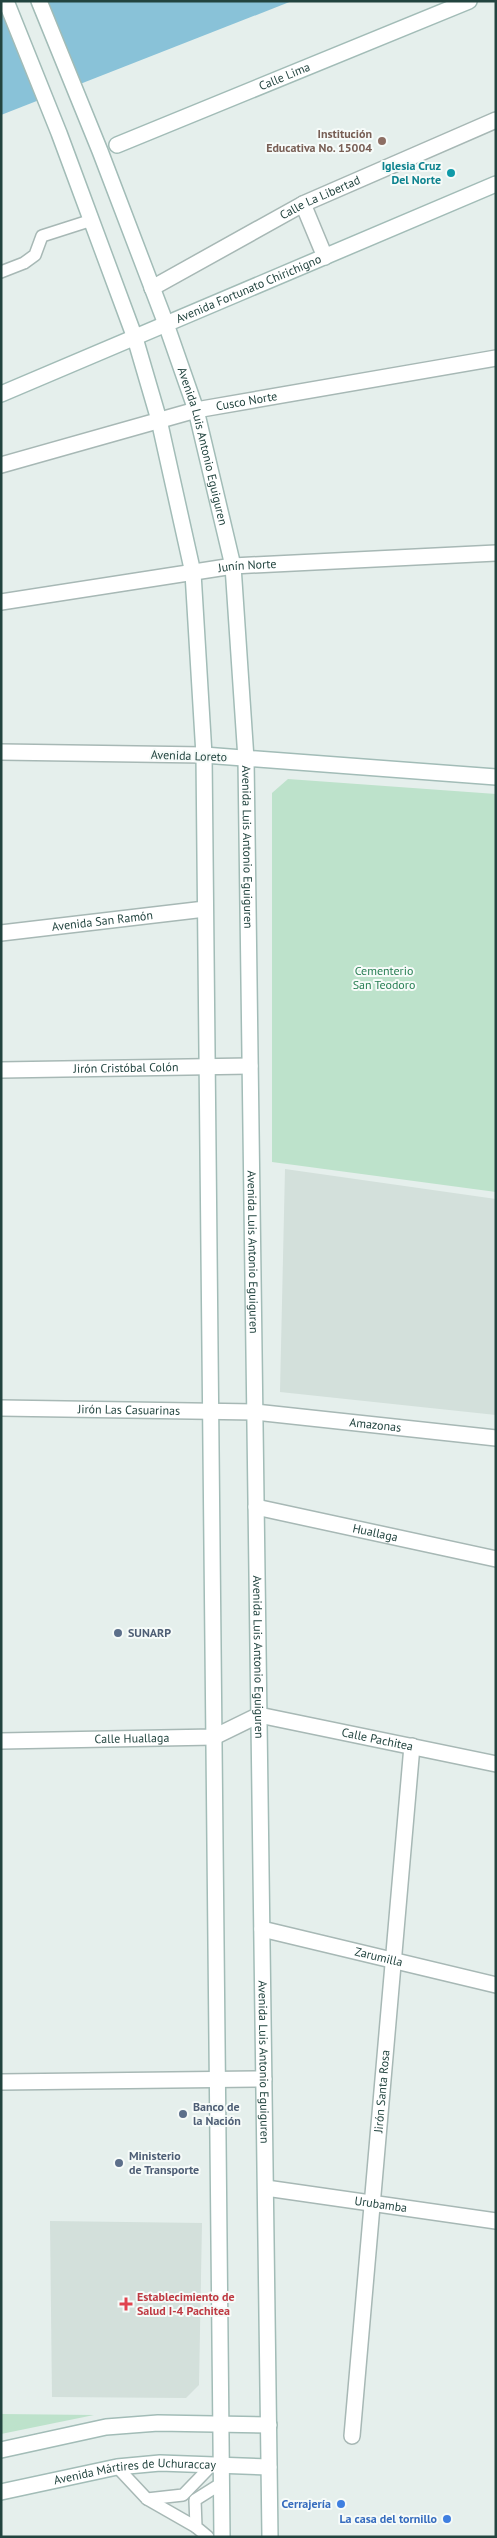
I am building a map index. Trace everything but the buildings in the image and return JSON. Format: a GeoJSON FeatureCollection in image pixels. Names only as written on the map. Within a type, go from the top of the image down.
{"type":"FeatureCollection","features":[{"type":"Feature","properties":{"kind":"street"},"geometry":{"type":"LineString","coordinates":[[6,1],[59,133],[135,338],[159,420],[193,572],[204,755],[222,2424],[217,2465],[222,2483],[222,2537]]}},
{"type":"Feature","properties":{"kind":"street","name":"Avenida Luis Antonio Eguiguren"},"geometry":{"type":"LineString","coordinates":[[39,1],[100,151],[166,324],[196,410],[232,566],[246,759],[270,2537]]}},
{"type":"Feature","properties":{"kind":"street","name":"Calle Lima"},"geometry":{"type":"LineString","coordinates":[[100,151],[468,1]]}},
{"type":"Feature","properties":{"kind":"street","name":"Calle La Libertad"},"geometry":{"type":"LineString","coordinates":[[152,288],[303,204],[496,120]]}},
{"type":"Feature","properties":{"kind":"street","name":"Avenida Fortunato Chirichigno"},"geometry":{"type":"LineString","coordinates":[[1,394],[496,184]]}},
{"type":"Feature","properties":{"kind":"street"},"geometry":{"type":"LineString","coordinates":[[303,204],[326,257]]}},
{"type":"Feature","properties":{"kind":"street","name":"Cusco Norte"},"geometry":{"type":"LineString","coordinates":[[1,465],[196,410],[496,358]]}},
{"type":"Feature","properties":{"kind":"street","name":"Junín Norte"},"geometry":{"type":"LineString","coordinates":[[1,602],[232,566],[496,552]]}},
{"type":"Feature","properties":{"kind":"street","name":"Avenida Loreto"},"geometry":{"type":"LineString","coordinates":[[1,752],[204,755],[496,777]]}},
{"type":"Feature","properties":{"kind":"street","name":"Avenida San Ramón"},"geometry":{"type":"LineString","coordinates":[[1,933],[205,909]]}},
{"type":"Feature","properties":{"kind":"street","name":"Jirón Cristóbal Colón"},"geometry":{"type":"LineString","coordinates":[[1,1070],[250,1066]]}},
{"type":"Feature","properties":{"kind":"street","name":"Jirón Las Casuarinas"},"geometry":{"type":"LineString","coordinates":[[1,1408],[255,1412]]}},
{"type":"Feature","properties":{"kind":"street","name":"Amazonas"},"geometry":{"type":"LineString","coordinates":[[255,1412],[496,1438]]}},
{"type":"Feature","properties":{"kind":"street","name":"Huallaga"},"geometry":{"type":"LineString","coordinates":[[256,1507],[496,1559]]}},
{"type":"Feature","properties":{"kind":"street","name":"Calle Huallaga"},"geometry":{"type":"LineString","coordinates":[[1,1741],[214,1737],[259,1716]]}},
{"type":"Feature","properties":{"kind":"street","name":"Calle Pachitea"},"geometry":{"type":"LineString","coordinates":[[259,1716],[496,1764]]}},
{"type":"Feature","properties":{"kind":"street","name":"Jirón Santa Rosa"},"geometry":{"type":"LineString","coordinates":[[352,2436],[412,1746]]}},
{"type":"Feature","properties":{"kind":"street","name":"Zarumilla"},"geometry":{"type":"LineString","coordinates":[[262,1929],[496,1985]]}},
{"type":"Feature","properties":{"kind":"street"},"geometry":{"type":"LineString","coordinates":[[1,2082],[264,2079]]}},
{"type":"Feature","properties":{"kind":"street","name":"Urubamba"},"geometry":{"type":"LineString","coordinates":[[266,2188],[496,2221]]}},
{"type":"Feature","properties":{"kind":"street"},"geometry":{"type":"LineString","coordinates":[[1,2450],[106,2427],[158,2423],[269,2425]]}},
{"type":"Feature","properties":{"kind":"street","name":"Avenida Mártires de Uchuraccay"},"geometry":{"type":"LineString","coordinates":[[1,2492],[116,2467],[160,2463],[269,2467]]}},
{"type":"Feature","properties":{"kind":"lane"},"geometry":{"type":"LineString","coordinates":[[1,272],[24,264],[35,256],[42,236],[92,220]]}},
{"type":"Feature","properties":{"kind":"lane"},"geometry":{"type":"LineString","coordinates":[[183,2495],[217,2465]]}},
{"type":"Feature","properties":{"kind":"lane"},"geometry":{"type":"LineString","coordinates":[[116,2467],[147,2499],[196,2527],[208,2537]]}},
{"type":"Feature","properties":{"kind":"lane"},"geometry":{"type":"LineString","coordinates":[[195,2500],[222,2483]]}},
{"type":"Feature","properties":{"kind":"lane"},"geometry":{"type":"LineString","coordinates":[[147,2499],[183,2495],[195,2500]]}},
{"type":"Feature","properties":{"kind":"lane"},"geometry":{"type":"LineString","coordinates":[[195,2500],[196,2527]]}},
{"type":"Feature","properties":{"kind":"shaded area"},"geometry":{"type":"Polygon","coordinates":[[[285,1169],[496,1199],[496,1415],[280,1392],[285,1169]]]}},
{"type":"Feature","properties":{"kind":"shaded area","name":"Establecimiento de Salud I-4 Pachitea"},"geometry":{"type":"Polygon","coordinates":[[[50,2221],[202,2223],[199,2385],[186,2398],[52,2397],[50,2221]]]}},
{"type":"Feature","properties":{"kind":"green space","name":"Cementerio San Teodoro"},"geometry":{"type":"Polygon","coordinates":[[[288,779],[496,794],[496,1192],[272,1162],[272,793],[288,779]]]}},
{"type":"Feature","properties":{"kind":"green space"},"geometry":{"type":"Polygon","coordinates":[[[1,2414],[94,2415],[1,2434],[1,2414]]]}},
{"type":"Feature","properties":{"kind":"water"},"geometry":{"type":"Polygon","coordinates":[[[1,1],[292,1],[1,115],[1,1]]]}},
{"type":"Feature","properties":{"kind":"pier"},"geometry":{"type":"Polygon","coordinates":[[[6,1],[39,1],[75,89],[46,100],[6,1]]]}},
{"type":"Feature","properties":{"kind":"place","name":"Institución Educativa No. 15004"},"geometry":{"type":"Point","coordinates":[382,141]}},
{"type":"Feature","properties":{"kind":"place","name":"Iglesia Cruz Del Norte"},"geometry":{"type":"Point","coordinates":[451,173]}},
{"type":"Feature","properties":{"kind":"place","name":"SUNARP"},"geometry":{"type":"Point","coordinates":[118,1633]}},
{"type":"Feature","properties":{"kind":"place","name":"Banco de la Nación"},"geometry":{"type":"Point","coordinates":[183,2114]}},
{"type":"Feature","properties":{"kind":"place","name":"Ministerio de Transporte"},"geometry":{"type":"Point","coordinates":[119,2163]}},
{"type":"Feature","properties":{"kind":"place","name":"Establecimiento de Salud I-4 Pachitea"},"geometry":{"type":"Point","coordinates":[126,2304]}},
{"type":"Feature","properties":{"kind":"place","name":"Cerrajería"},"geometry":{"type":"Point","coordinates":[341,2504]}},
{"type":"Feature","properties":{"kind":"place","name":"La casa del tornillo"},"geometry":{"type":"Point","coordinates":[447,2519]}}]}
